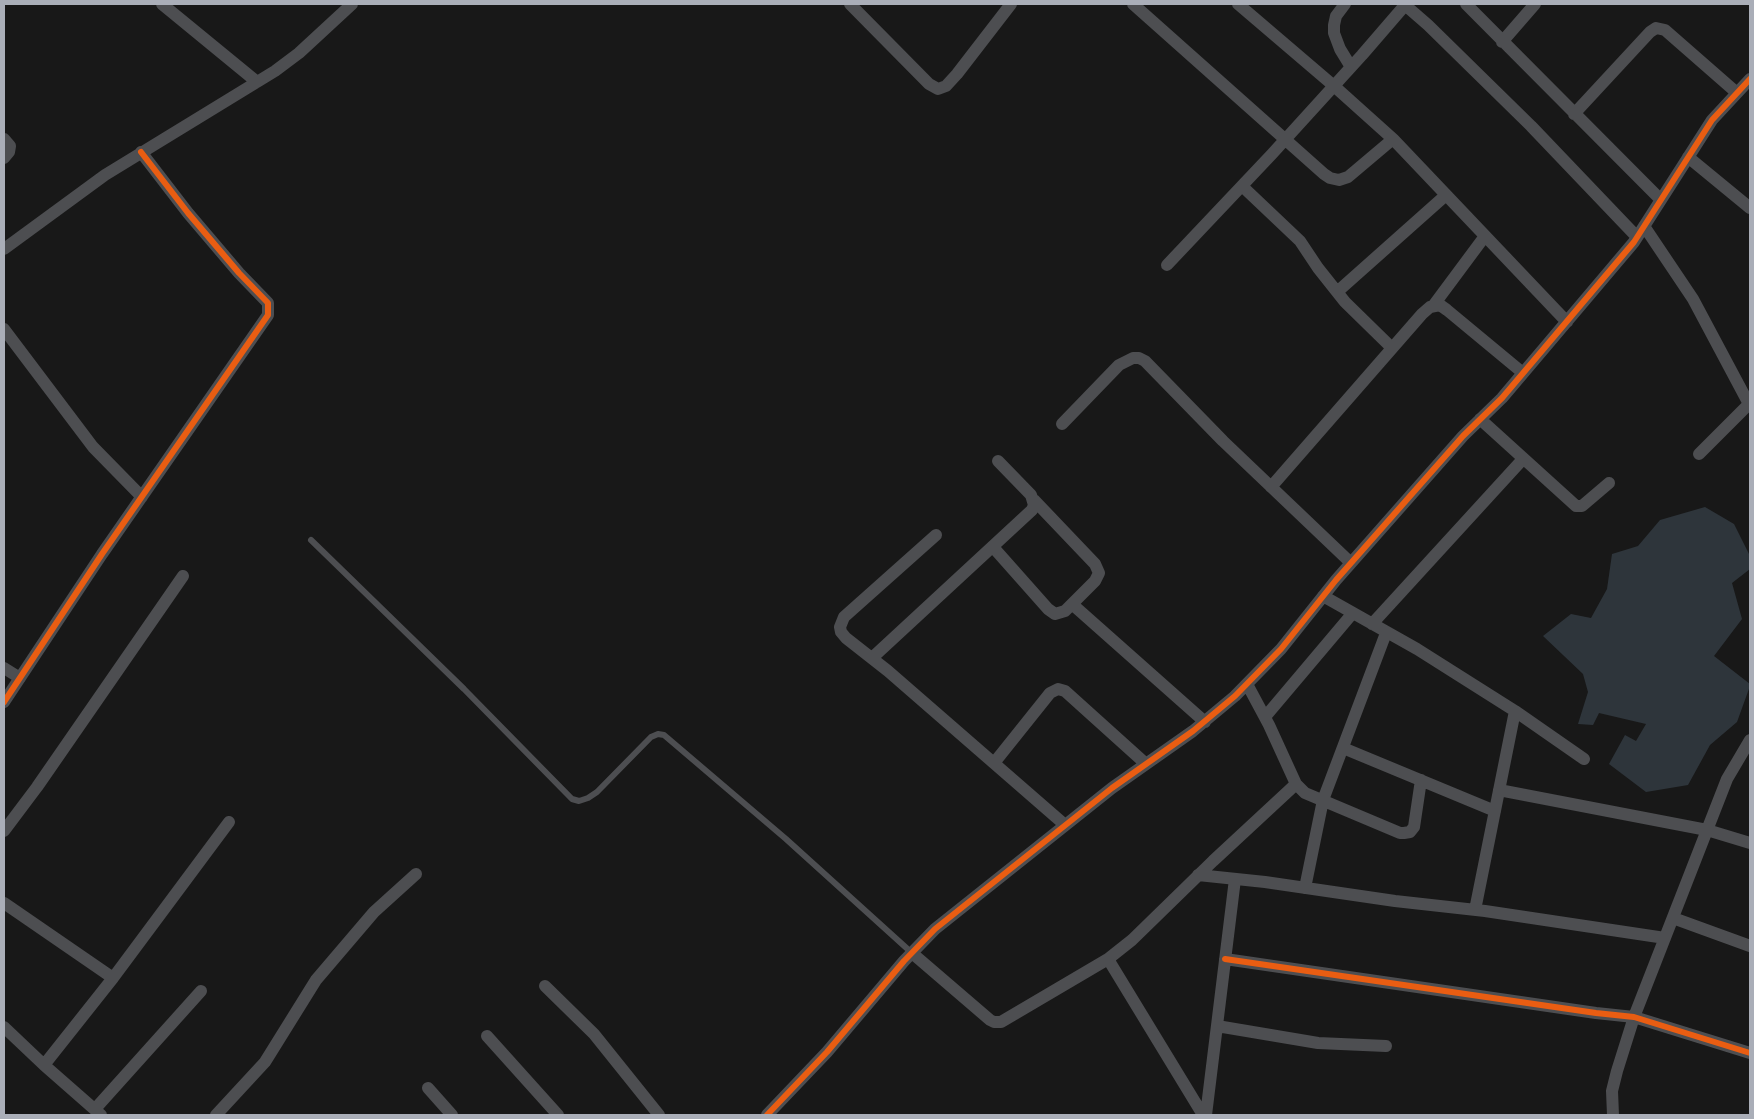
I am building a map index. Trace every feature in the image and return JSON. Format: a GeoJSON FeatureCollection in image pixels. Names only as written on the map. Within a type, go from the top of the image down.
{"type":"FeatureCollection","features":[{"type":"Feature","properties":{"kind":"street"},"geometry":{"type":"LineString","coordinates":[[162,4],[257,82]]}},
{"type":"Feature","properties":{"kind":"street"},"geometry":{"type":"LineString","coordinates":[[4,249],[9,238],[141,152],[300,54],[352,4]]}},
{"type":"Feature","properties":{"kind":"street"},"geometry":{"type":"LineString","coordinates":[[850,4],[929,84],[938,89],[946,86],[957,74],[1011,4]]}},
{"type":"Feature","properties":{"kind":"street"},"geometry":{"type":"LineString","coordinates":[[1133,4],[1324,174],[1339,180],[1354,173],[1393,139]]}},
{"type":"Feature","properties":{"kind":"street"},"geometry":{"type":"LineString","coordinates":[[1238,4],[1393,139],[1567,322]]}},
{"type":"Feature","properties":{"kind":"street"},"geometry":{"type":"LineString","coordinates":[[1345,4],[1336,16],[1334,33],[1340,49],[1351,67]]}},
{"type":"Feature","properties":{"kind":"street"},"geometry":{"type":"LineString","coordinates":[[1167,265],[1285,140],[1405,4],[1641,232],[1693,299],[1750,405],[1699,454]]}},
{"type":"Feature","properties":{"kind":"street"},"geometry":{"type":"LineString","coordinates":[[1466,4],[1661,200]]}},
{"type":"Feature","properties":{"kind":"street"},"geometry":{"type":"LineString","coordinates":[[1502,42],[1535,4]]}},
{"type":"Feature","properties":{"kind":"street"},"geometry":{"type":"LineString","coordinates":[[767,1115],[827,1052],[935,929],[1112,788],[1193,732],[1247,684],[1281,649],[1351,563],[1463,436],[1502,398],[1567,322],[1641,232],[1712,120],[1745,88],[1665,30],[1656,28],[1650,32],[1574,114]]}},
{"type":"Feature","properties":{"kind":"street"},"geometry":{"type":"LineString","coordinates":[[4,139],[10,148],[4,158]]}},
{"type":"Feature","properties":{"kind":"street"},"geometry":{"type":"LineString","coordinates":[[4,702],[142,497],[268,315],[268,303],[239,273],[188,213],[141,152]]}},
{"type":"Feature","properties":{"kind":"street"},"geometry":{"type":"LineString","coordinates":[[1688,157],[1750,208]]}},
{"type":"Feature","properties":{"kind":"street"},"geometry":{"type":"LineString","coordinates":[[1242,186],[1300,241],[1318,268],[1345,302],[1392,348]]}},
{"type":"Feature","properties":{"kind":"street"},"geometry":{"type":"LineString","coordinates":[[1338,292],[1446,195]]}},
{"type":"Feature","properties":{"kind":"street"},"geometry":{"type":"LineString","coordinates":[[1433,306],[1485,236]]}},
{"type":"Feature","properties":{"kind":"street"},"geometry":{"type":"LineString","coordinates":[[1271,487],[1425,310],[1433,306],[1440,305],[1447,310],[1523,373]]}},
{"type":"Feature","properties":{"kind":"street"},"geometry":{"type":"LineString","coordinates":[[4,329],[79,430],[114,470],[142,497]]}},
{"type":"Feature","properties":{"kind":"street"},"geometry":{"type":"LineString","coordinates":[[1062,424],[1119,365],[1133,358],[1139,358],[1145,361],[1223,441],[1351,563]]}},
{"type":"Feature","properties":{"kind":"street"},"geometry":{"type":"LineString","coordinates":[[1480,419],[1576,506],[1582,506],[1609,483]]}},
{"type":"Feature","properties":{"kind":"street"},"geometry":{"type":"LineString","coordinates":[[1372,624],[1523,459]]}},
{"type":"Feature","properties":{"kind":"street"},"geometry":{"type":"LineString","coordinates":[[993,547],[1051,612],[1060,613],[1072,604],[1097,578],[1099,573],[1098,568],[998,461]]}},
{"type":"Feature","properties":{"kind":"street"},"geometry":{"type":"LineString","coordinates":[[872,658],[1032,510],[1034,500]]}},
{"type":"Feature","properties":{"kind":"street"},"geometry":{"type":"LineString","coordinates":[[936,535],[844,617],[841,632],[1065,825]]}},
{"type":"Feature","properties":{"kind":"street"},"geometry":{"type":"LineString","coordinates":[[4,831],[37,787],[182,576]]}},
{"type":"Feature","properties":{"kind":"street"},"geometry":{"type":"LineString","coordinates":[[1324,596],[1352,614],[1417,649],[1515,711],[1584,759]]}},
{"type":"Feature","properties":{"kind":"street"},"geometry":{"type":"LineString","coordinates":[[1072,604],[1205,722]]}},
{"type":"Feature","properties":{"kind":"street"},"geometry":{"type":"LineString","coordinates":[[1265,717],[1352,614]]}},
{"type":"Feature","properties":{"kind":"street"},"geometry":{"type":"LineString","coordinates":[[1305,888],[1322,800],[1344,748],[1386,632]]}},
{"type":"Feature","properties":{"kind":"street"},"geometry":{"type":"LineString","coordinates":[[4,668],[20,678]]}},
{"type":"Feature","properties":{"kind":"street"},"geometry":{"type":"LineString","coordinates":[[1247,684],[1265,717],[1296,784],[1305,793],[1404,834],[1410,832],[1414,827],[1421,780]]}},
{"type":"Feature","properties":{"kind":"street"},"geometry":{"type":"LineString","coordinates":[[994,764],[1050,693],[1058,689],[1065,691],[1146,764]]}},
{"type":"Feature","properties":{"kind":"street"},"geometry":{"type":"LineString","coordinates":[[1475,910],[1515,711]]}},
{"type":"Feature","properties":{"kind":"street"},"geometry":{"type":"LineString","coordinates":[[1613,1115],[1612,1091],[1634,1017],[1728,779],[1750,740]]}},
{"type":"Feature","properties":{"kind":"street"},"geometry":{"type":"LineString","coordinates":[[1344,748],[1495,811]]}},
{"type":"Feature","properties":{"kind":"street"},"geometry":{"type":"LineString","coordinates":[[912,953],[990,1020],[998,1023],[1002,1022],[1108,959],[1132,940],[1198,875],[1296,784]]}},
{"type":"Feature","properties":{"kind":"street"},"geometry":{"type":"LineString","coordinates":[[1499,790],[1707,830],[1750,844]]}},
{"type":"Feature","properties":{"kind":"street"},"geometry":{"type":"LineString","coordinates":[[44,1066],[113,978],[229,822]]}},
{"type":"Feature","properties":{"kind":"street"},"geometry":{"type":"LineString","coordinates":[[216,1115],[265,1062],[316,980],[374,912],[416,874]]}},
{"type":"Feature","properties":{"kind":"street"},"geometry":{"type":"LineString","coordinates":[[1198,875],[1475,910],[1665,938]]}},
{"type":"Feature","properties":{"kind":"street"},"geometry":{"type":"LineString","coordinates":[[1205,1115],[1235,879]]}},
{"type":"Feature","properties":{"kind":"street"},"geometry":{"type":"LineString","coordinates":[[4,903],[113,978]]}},
{"type":"Feature","properties":{"kind":"street"},"geometry":{"type":"LineString","coordinates":[[1673,918],[1750,946]]}},
{"type":"Feature","properties":{"kind":"street"},"geometry":{"type":"LineString","coordinates":[[1225,958],[1634,1017],[1750,1054]]}},
{"type":"Feature","properties":{"kind":"street"},"geometry":{"type":"LineString","coordinates":[[1108,959],[1205,1115]]}},
{"type":"Feature","properties":{"kind":"street"},"geometry":{"type":"LineString","coordinates":[[545,986],[594,1034],[659,1115]]}},
{"type":"Feature","properties":{"kind":"street"},"geometry":{"type":"LineString","coordinates":[[4,1027],[44,1066],[98,1112],[201,991]]}},
{"type":"Feature","properties":{"kind":"street"},"geometry":{"type":"LineString","coordinates":[[1217,1026],[1318,1043],[1386,1046]]}},
{"type":"Feature","properties":{"kind":"street"},"geometry":{"type":"LineString","coordinates":[[487,1036],[558,1115]]}},
{"type":"Feature","properties":{"kind":"street"},"geometry":{"type":"LineString","coordinates":[[428,1088],[451,1115]]}},
{"type":"Feature","properties":{"kind":"lane"},"geometry":{"type":"LineString","coordinates":[[311,540],[464,689],[572,799],[579,801],[597,792],[651,737],[658,734],[664,735],[786,839],[912,953]]}},
{"type":"Feature","properties":{"kind":"shaded area"},"geometry":{"type":"Polygon","coordinates":[[[1705,507],[1734,524],[1750,556],[1750,569],[1732,583],[1742,619],[1714,656],[1750,684],[1750,686],[1737,722],[1710,745],[1688,785],[1646,792],[1609,764],[1625,735],[1636,741],[1646,724],[1599,713],[1593,725],[1578,724],[1588,692],[1583,674],[1543,636],[1571,614],[1591,618],[1607,589],[1612,554],[1638,546],[1660,520],[1705,507]]]}},
{"type":"Feature","properties":{"kind":"cycle path"},"geometry":{"type":"LineString","coordinates":[[767,1115],[827,1052],[904,961],[935,929],[1112,788],[1193,731],[1235,696],[1281,649],[1336,580],[1463,436],[1502,398],[1634,242],[1712,120],[1750,79]]}},
{"type":"Feature","properties":{"kind":"cycle path"},"geometry":{"type":"LineString","coordinates":[[4,702],[102,554],[268,315],[268,303],[239,273],[188,213],[141,152]]}},
{"type":"Feature","properties":{"kind":"cycle path"},"geometry":{"type":"LineString","coordinates":[[1225,959],[1634,1017],[1750,1053]]}}]}
